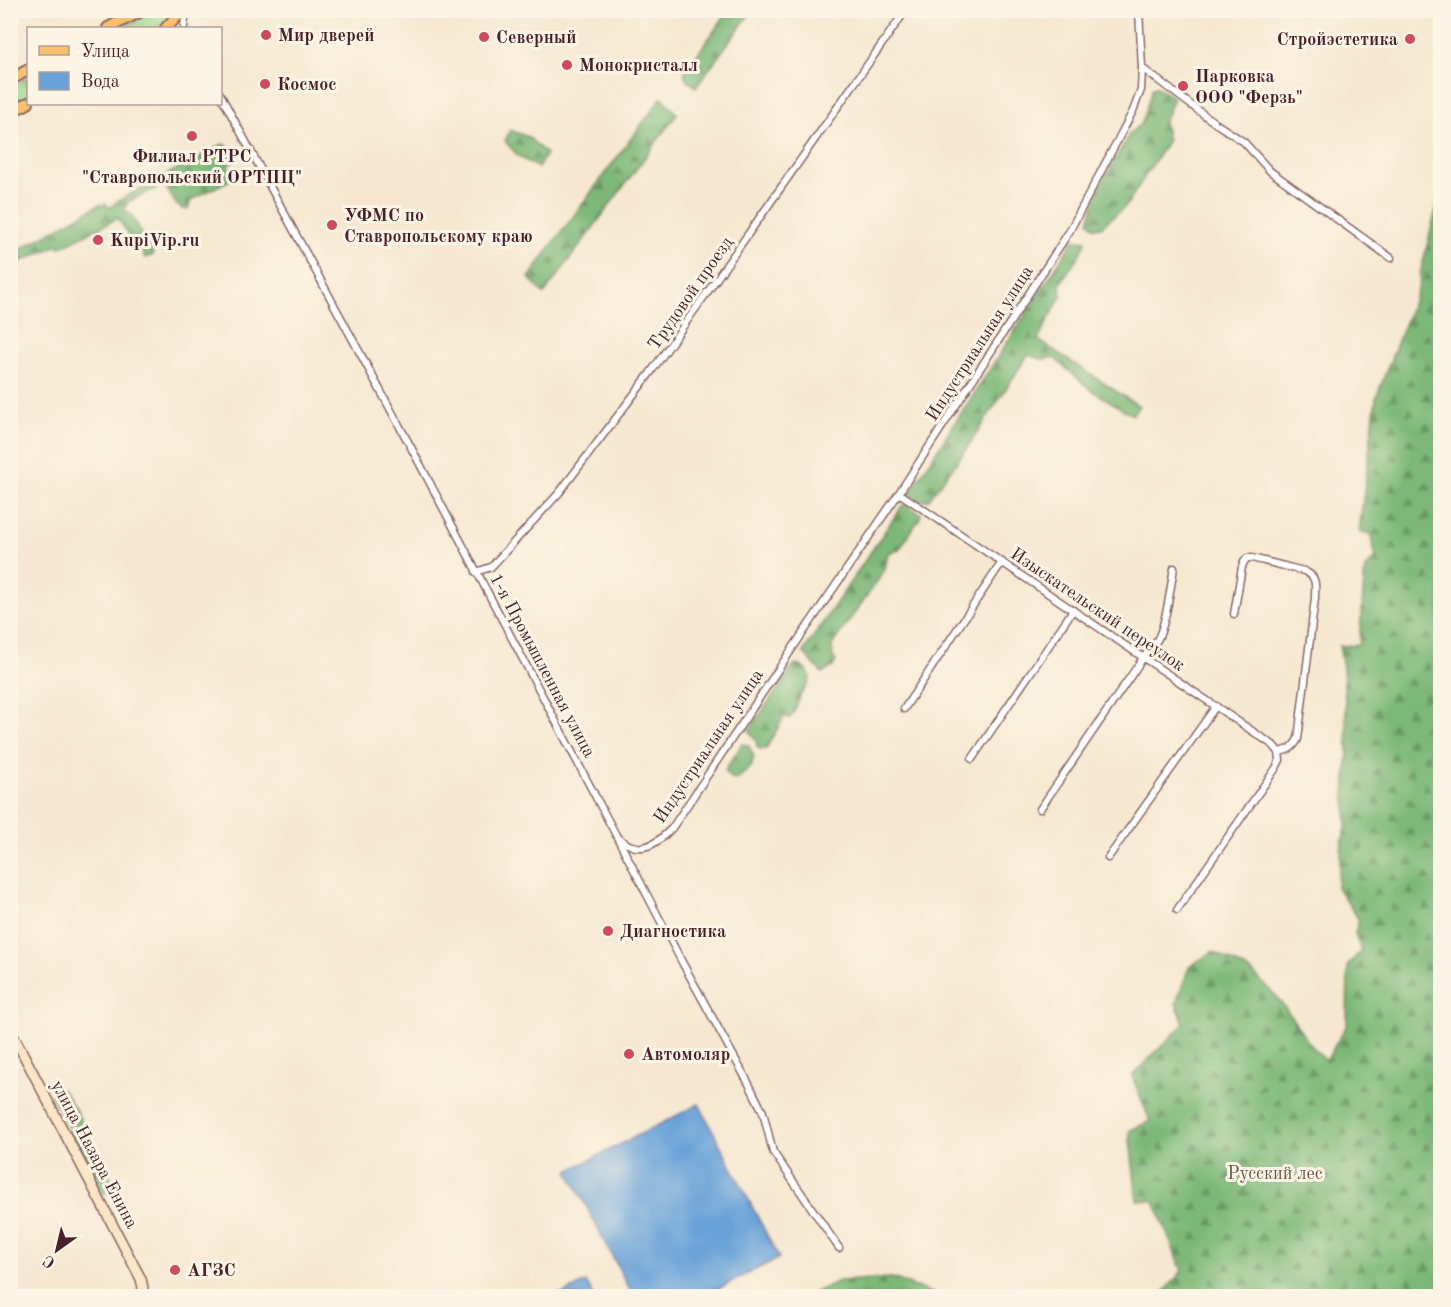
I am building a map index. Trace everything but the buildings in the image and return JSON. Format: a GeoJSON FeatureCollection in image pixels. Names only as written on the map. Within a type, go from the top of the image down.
{"type":"FeatureCollection","features":[{"type":"Feature","properties":{"kind":"main road"},"geometry":{"type":"LineString","coordinates":[[110,27],[144,10]]}},
{"type":"Feature","properties":{"kind":"main road"},"geometry":{"type":"LineString","coordinates":[[167,27],[181,18]]}},
{"type":"Feature","properties":{"kind":"main road"},"geometry":{"type":"LineString","coordinates":[[10,80],[27,71]]}},
{"type":"Feature","properties":{"kind":"main road"},"geometry":{"type":"LineString","coordinates":[[10,112],[27,104]]}},
{"type":"Feature","properties":{"kind":"main road","name":"улица Назара Енина"},"geometry":{"type":"LineString","coordinates":[[10,1029],[141,1280],[142,1296]]}},
{"type":"Feature","properties":{"kind":"street","name":"Индустриальная улица"},"geometry":{"type":"LineString","coordinates":[[618,839],[633,847],[645,847],[658,842],[672,828],[899,493],[1074,223],[1133,111],[1141,90],[1139,10]]}},
{"type":"Feature","properties":{"kind":"street","name":"Трудовой проезд"},"geometry":{"type":"LineString","coordinates":[[476,572],[491,567],[569,480],[657,365],[906,11]]}},
{"type":"Feature","properties":{"kind":"street"},"geometry":{"type":"LineString","coordinates":[[1142,68],[1244,142],[1270,171],[1391,258]]}},
{"type":"Feature","properties":{"kind":"street","name":"1-я Промышленная улица"},"geometry":{"type":"LineString","coordinates":[[222,98],[749,1084],[763,1112],[773,1152],[839,1248]]}},
{"type":"Feature","properties":{"kind":"street","name":"Изыскательский переулок"},"geometry":{"type":"LineString","coordinates":[[899,493],[1274,745],[1279,752]]}},
{"type":"Feature","properties":{"kind":"street"},"geometry":{"type":"LineString","coordinates":[[1177,910],[1276,768],[1280,760],[1279,752],[1292,748],[1298,739],[1315,598],[1315,579],[1310,573],[1304,571],[1247,558],[1242,567],[1234,615]]}},
{"type":"Feature","properties":{"kind":"street"},"geometry":{"type":"LineString","coordinates":[[904,709],[1002,562]]}},
{"type":"Feature","properties":{"kind":"street"},"geometry":{"type":"LineString","coordinates":[[1040,809],[1143,658],[1155,644],[1160,635],[1174,568]]}},
{"type":"Feature","properties":{"kind":"street"},"geometry":{"type":"LineString","coordinates":[[972,759],[1073,609]]}},
{"type":"Feature","properties":{"kind":"street"},"geometry":{"type":"LineString","coordinates":[[1108,858],[1216,706]]}},
{"type":"Feature","properties":{"kind":"green space"},"geometry":{"type":"Polygon","coordinates":[[[729,10],[752,11],[696,87],[688,81],[684,73],[729,10]]]}},
{"type":"Feature","properties":{"kind":"green space"},"geometry":{"type":"Polygon","coordinates":[[[154,11],[164,11],[168,15],[165,21],[155,27],[123,27],[154,11]]]}},
{"type":"Feature","properties":{"kind":"green space"},"geometry":{"type":"Polygon","coordinates":[[[27,78],[27,98],[11,106],[11,87],[27,78]]]}},
{"type":"Feature","properties":{"kind":"green space"},"geometry":{"type":"Polygon","coordinates":[[[1156,86],[1174,98],[1164,122],[1168,140],[1126,206],[1101,227],[1095,228],[1089,221],[1099,188],[1130,133],[1142,123],[1152,89],[1156,86]]]}},
{"type":"Feature","properties":{"kind":"green space"},"geometry":{"type":"Polygon","coordinates":[[[662,97],[677,114],[544,294],[529,278],[662,97]]]}},
{"type":"Feature","properties":{"kind":"green space"},"geometry":{"type":"Polygon","coordinates":[[[510,130],[528,137],[546,154],[538,168],[518,156],[505,141],[510,130]]]}},
{"type":"Feature","properties":{"kind":"green space"},"geometry":{"type":"Polygon","coordinates":[[[223,144],[234,155],[232,162],[228,165],[232,179],[191,200],[188,209],[182,209],[176,204],[164,184],[128,202],[126,212],[131,214],[153,255],[145,258],[133,236],[129,236],[118,218],[61,247],[56,246],[11,266],[11,257],[22,248],[99,205],[106,204],[111,207],[116,202],[223,144]]]}},
{"type":"Feature","properties":{"kind":"green space","name":"Русский лес"},"geometry":{"type":"Polygon","coordinates":[[[1440,193],[1440,1296],[1161,1296],[1182,1271],[1154,1201],[1137,1200],[1129,1131],[1150,1121],[1132,1076],[1184,1024],[1176,1003],[1189,967],[1213,951],[1252,972],[1278,998],[1309,1043],[1326,1061],[1347,1025],[1348,965],[1361,951],[1355,933],[1359,920],[1337,887],[1342,843],[1347,824],[1345,795],[1348,752],[1343,668],[1339,646],[1359,645],[1365,568],[1376,557],[1370,534],[1359,531],[1376,398],[1419,286],[1440,193]]]}},
{"type":"Feature","properties":{"kind":"green space"},"geometry":{"type":"Polygon","coordinates":[[[1073,241],[1086,241],[1083,249],[1060,284],[1061,296],[1038,340],[1139,406],[1132,415],[1091,390],[1054,358],[1041,359],[1028,355],[963,454],[928,500],[916,499],[910,492],[1073,241]]]}},
{"type":"Feature","properties":{"kind":"green space"},"geometry":{"type":"Polygon","coordinates":[[[907,505],[921,514],[920,518],[899,550],[888,553],[885,570],[832,645],[833,657],[836,661],[833,667],[822,673],[803,652],[902,506],[907,505]]]}},
{"type":"Feature","properties":{"kind":"green space"},"geometry":{"type":"Polygon","coordinates":[[[795,664],[801,666],[809,674],[808,684],[790,718],[784,717],[766,749],[760,749],[749,730],[795,664]]]}},
{"type":"Feature","properties":{"kind":"green space"},"geometry":{"type":"Polygon","coordinates":[[[742,744],[748,745],[754,756],[751,767],[736,780],[728,776],[725,770],[742,744]]]}},
{"type":"Feature","properties":{"kind":"green space"},"geometry":{"type":"Polygon","coordinates":[[[62,1089],[75,1109],[114,1185],[109,1192],[103,1194],[51,1095],[55,1090],[62,1089]]]}},
{"type":"Feature","properties":{"kind":"green space"},"geometry":{"type":"Polygon","coordinates":[[[892,1278],[940,1296],[808,1296],[838,1281],[892,1278]]]}},
{"type":"Feature","properties":{"kind":"water"},"geometry":{"type":"Polygon","coordinates":[[[699,1104],[779,1258],[704,1296],[633,1296],[568,1171],[699,1104]]]}},
{"type":"Feature","properties":{"kind":"water"},"geometry":{"type":"Polygon","coordinates":[[[586,1282],[594,1296],[558,1296],[586,1282]]]}},
{"type":"Feature","properties":{"kind":"place","name":"Мир дверей"},"geometry":{"type":"Point","coordinates":[266,35]}},
{"type":"Feature","properties":{"kind":"place","name":"Северный"},"geometry":{"type":"Point","coordinates":[484,37]}},
{"type":"Feature","properties":{"kind":"place","name":"Стройэстетика"},"geometry":{"type":"Point","coordinates":[1410,39]}},
{"type":"Feature","properties":{"kind":"place","name":"Монокристалл"},"geometry":{"type":"Point","coordinates":[567,65]}},
{"type":"Feature","properties":{"kind":"place","name":"Космос"},"geometry":{"type":"Point","coordinates":[265,84]}},
{"type":"Feature","properties":{"kind":"place","name":"Парковка ООО \"Ферзь\""},"geometry":{"type":"Point","coordinates":[1183,86]}},
{"type":"Feature","properties":{"kind":"place","name":"Филиал РТРС \"Ставропольский ОРТПЦ\""},"geometry":{"type":"Point","coordinates":[192,136]}},
{"type":"Feature","properties":{"kind":"place","name":"УФМС по Ставропольскому краю"},"geometry":{"type":"Point","coordinates":[332,225]}},
{"type":"Feature","properties":{"kind":"place","name":"KupiVip.ru"},"geometry":{"type":"Point","coordinates":[98,240]}},
{"type":"Feature","properties":{"kind":"place","name":"Диагностика"},"geometry":{"type":"Point","coordinates":[608,931]}},
{"type":"Feature","properties":{"kind":"place","name":"Автомоляр"},"geometry":{"type":"Point","coordinates":[629,1054]}},
{"type":"Feature","properties":{"kind":"place","name":"АГЗС"},"geometry":{"type":"Point","coordinates":[175,1270]}}]}
